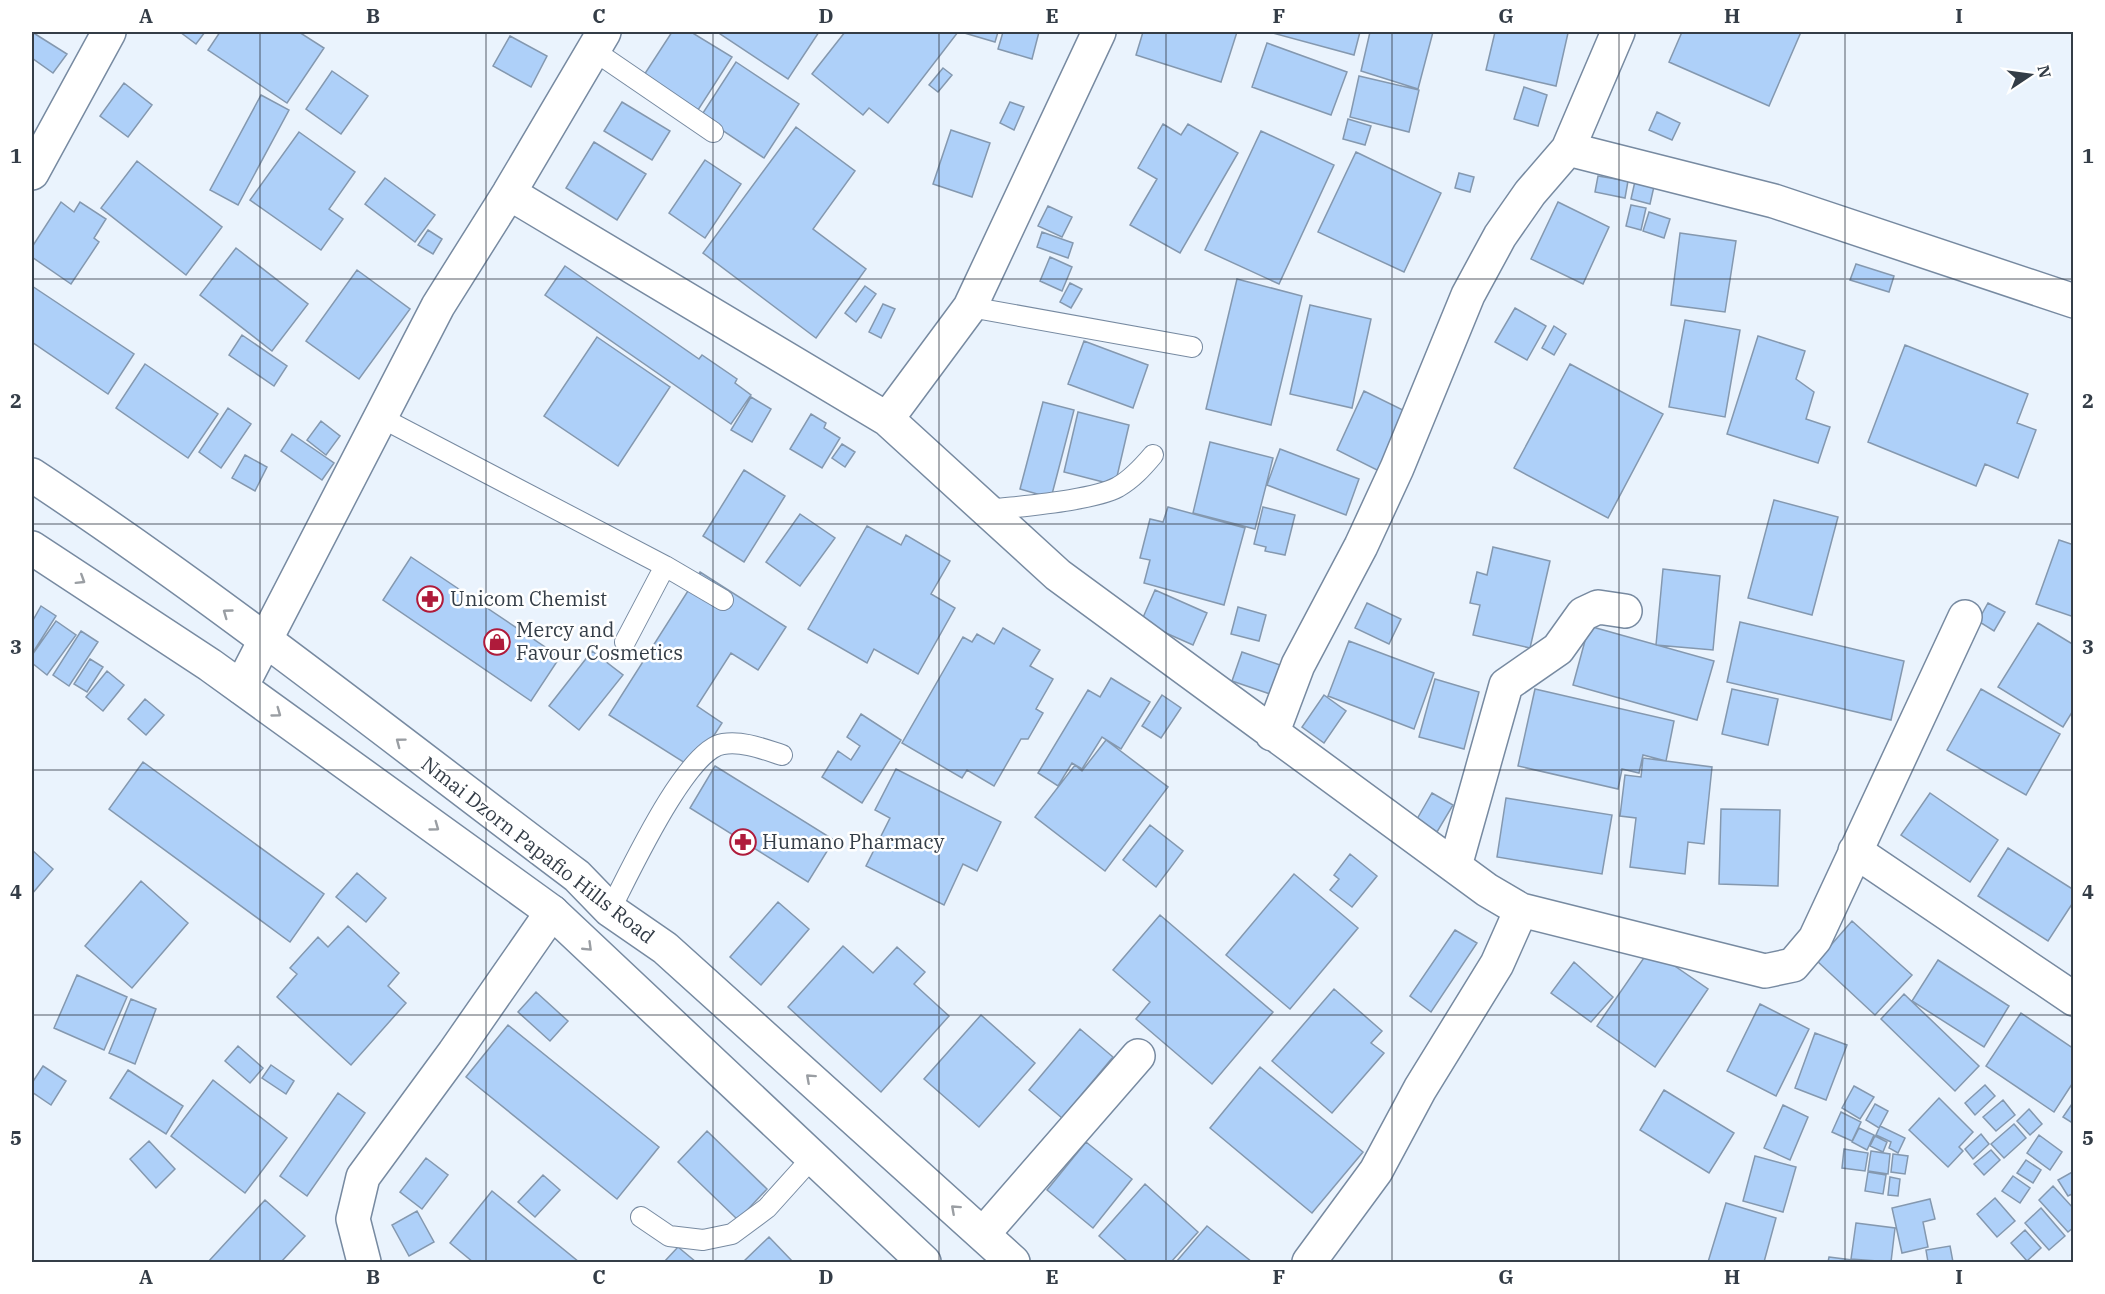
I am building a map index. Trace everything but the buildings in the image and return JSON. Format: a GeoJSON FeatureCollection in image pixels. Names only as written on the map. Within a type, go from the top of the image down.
{"type":"FeatureCollection","features":[{"type":"Feature","properties":{"kind":"street"},"geometry":{"type":"LineString","coordinates":[[32,173],[109,32]]}},
{"type":"Feature","properties":{"kind":"street"},"geometry":{"type":"LineString","coordinates":[[887,419],[970,307],[1099,32]]}},
{"type":"Feature","properties":{"kind":"street"},"geometry":{"type":"LineString","coordinates":[[1272,734],[1298,665],[1361,546],[1397,468],[1468,294],[1500,236],[1530,193],[1568,149],[1618,32]]}},
{"type":"Feature","properties":{"kind":"street"},"geometry":{"type":"LineString","coordinates":[[241,687],[438,306],[509,193],[599,41]]}},
{"type":"Feature","properties":{"kind":"street"},"geometry":{"type":"LineString","coordinates":[[1568,149],[1774,201],[2073,301]]}},
{"type":"Feature","properties":{"kind":"street"},"geometry":{"type":"LineString","coordinates":[[509,193],[887,419],[1058,575],[1487,890],[1521,910],[1765,971],[1793,965],[1815,939],[1965,617]]}},
{"type":"Feature","properties":{"kind":"street","name":"Nmai Dzorn Papafio Hills Road"},"geometry":{"type":"LineString","coordinates":[[32,476],[102,522],[266,642],[577,876],[610,910],[665,948],[1013,1263]]}},
{"type":"Feature","properties":{"kind":"street","name":"Nmai Dzorn Papafio Hills Road"},"geometry":{"type":"LineString","coordinates":[[32,548],[241,687],[552,912],[649,1001],[690,1044],[924,1263]]}},
{"type":"Feature","properties":{"kind":"street"},"geometry":{"type":"LineString","coordinates":[[1455,866],[1506,685],[1558,649],[1583,614],[1598,607],[1625,611]]}},
{"type":"Feature","properties":{"kind":"street"},"geometry":{"type":"LineString","coordinates":[[1855,851],[2073,999]]}},
{"type":"Feature","properties":{"kind":"street"},"geometry":{"type":"LineString","coordinates":[[1309,1263],[1376,1171],[1420,1089],[1497,964],[1521,910]]}},
{"type":"Feature","properties":{"kind":"street"},"geometry":{"type":"LineString","coordinates":[[364,1263],[353,1219],[363,1177],[454,1053],[552,912]]}},
{"type":"Feature","properties":{"kind":"street"},"geometry":{"type":"LineString","coordinates":[[983,1234],[1138,1056]]}},
{"type":"Feature","properties":{"kind":"lane"},"geometry":{"type":"LineString","coordinates":[[599,41],[713,132]]}},
{"type":"Feature","properties":{"kind":"lane"},"geometry":{"type":"LineString","coordinates":[[970,307],[1192,347]]}},
{"type":"Feature","properties":{"kind":"lane"},"geometry":{"type":"LineString","coordinates":[[380,417],[665,566],[723,600]]}},
{"type":"Feature","properties":{"kind":"lane"},"geometry":{"type":"LineString","coordinates":[[989,510],[1095,494],[1116,488],[1138,473],[1153,456]]}},
{"type":"Feature","properties":{"kind":"lane"},"geometry":{"type":"LineString","coordinates":[[625,642],[665,566]]}},
{"type":"Feature","properties":{"kind":"lane"},"geometry":{"type":"LineString","coordinates":[[610,910],[675,788],[701,758],[721,744],[753,745],[782,755]]}},
{"type":"Feature","properties":{"kind":"lane"},"geometry":{"type":"LineString","coordinates":[[641,1217],[669,1236],[703,1240],[732,1234],[767,1208],[812,1158]]}},
{"type":"Feature","properties":{"kind":"place","name":"Unicom Chemist"},"geometry":{"type":"Point","coordinates":[430,599]}},
{"type":"Feature","properties":{"kind":"place","name":"Mercy and Favour Cosmetics"},"geometry":{"type":"Point","coordinates":[497,642]}},
{"type":"Feature","properties":{"kind":"place","name":"Humano Pharmacy"},"geometry":{"type":"Point","coordinates":[743,842]}}]}
